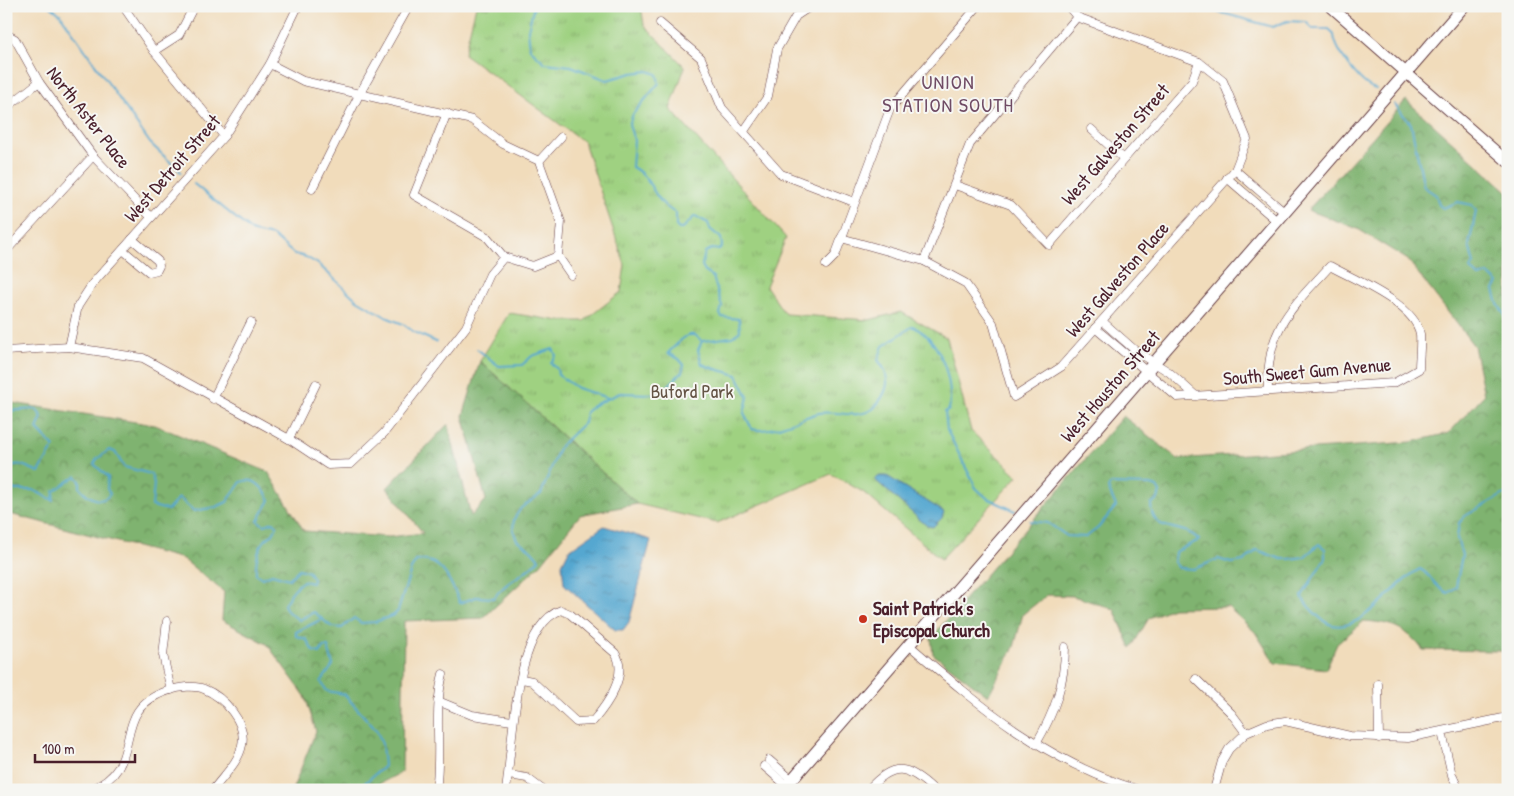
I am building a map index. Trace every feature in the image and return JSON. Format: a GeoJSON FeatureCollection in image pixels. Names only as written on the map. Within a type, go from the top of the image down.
{"type":"FeatureCollection","features":[{"type":"Feature","properties":{"kind":"main road","name":"West Houston Street"},"geometry":{"type":"LineString","coordinates":[[788,785],[1464,6]]}},
{"type":"Feature","properties":{"kind":"street"},"geometry":{"type":"LineString","coordinates":[[123,6],[154,51],[224,136]]}},
{"type":"Feature","properties":{"kind":"street"},"geometry":{"type":"LineString","coordinates":[[154,51],[179,35],[194,6]]}},
{"type":"Feature","properties":{"kind":"street","name":"West Detroit Street"},"geometry":{"type":"LineString","coordinates":[[69,347],[78,306],[93,283],[224,136],[270,64],[298,6]]}},
{"type":"Feature","properties":{"kind":"street"},"geometry":{"type":"LineString","coordinates":[[312,189],[359,95],[409,6]]}},
{"type":"Feature","properties":{"kind":"street"},"geometry":{"type":"LineString","coordinates":[[744,131],[768,96],[776,49],[796,16],[811,6]]}},
{"type":"Feature","properties":{"kind":"street"},"geometry":{"type":"LineString","coordinates":[[826,265],[835,256],[890,108],[978,6]]}},
{"type":"Feature","properties":{"kind":"street"},"geometry":{"type":"LineString","coordinates":[[1068,6],[1077,17],[1199,62],[1223,81],[1246,139],[1234,170],[1280,216]]}},
{"type":"Feature","properties":{"kind":"street"},"geometry":{"type":"LineString","coordinates":[[1330,6],[1508,162]]}},
{"type":"Feature","properties":{"kind":"street"},"geometry":{"type":"LineString","coordinates":[[841,238],[924,261],[970,144],[1077,17]]}},
{"type":"Feature","properties":{"kind":"street"},"geometry":{"type":"LineString","coordinates":[[660,23],[701,58],[722,108],[781,174],[854,202]]}},
{"type":"Feature","properties":{"kind":"street","name":"North Aster Place"},"geometry":{"type":"LineString","coordinates":[[6,34],[15,39],[39,82],[93,156],[151,217]]}},
{"type":"Feature","properties":{"kind":"street","name":"West Galveston Street"},"geometry":{"type":"LineString","coordinates":[[955,185],[1011,205],[1049,245],[1192,81],[1199,62]]}},
{"type":"Feature","properties":{"kind":"street"},"geometry":{"type":"LineString","coordinates":[[270,64],[303,81],[472,120],[503,144],[539,160],[561,222],[558,256],[571,275]]}},
{"type":"Feature","properties":{"kind":"street"},"geometry":{"type":"LineString","coordinates":[[6,108],[39,82]]}},
{"type":"Feature","properties":{"kind":"street"},"geometry":{"type":"LineString","coordinates":[[446,113],[414,195],[487,237],[504,257],[533,266],[558,256]]}},
{"type":"Feature","properties":{"kind":"street"},"geometry":{"type":"LineString","coordinates":[[1090,129],[1124,159]]}},
{"type":"Feature","properties":{"kind":"street"},"geometry":{"type":"LineString","coordinates":[[539,160],[561,137]]}},
{"type":"Feature","properties":{"kind":"street"},"geometry":{"type":"LineString","coordinates":[[6,252],[93,156]]}},
{"type":"Feature","properties":{"kind":"street","name":"West Galveston Place"},"geometry":{"type":"LineString","coordinates":[[924,261],[965,283],[993,324],[1014,397],[1061,367],[1234,170]]}},
{"type":"Feature","properties":{"kind":"street"},"geometry":{"type":"LineString","coordinates":[[1227,178],[1280,216]]}},
{"type":"Feature","properties":{"kind":"street"},"geometry":{"type":"LineString","coordinates":[[123,250],[149,272],[157,270],[159,266],[158,261],[132,238]]}},
{"type":"Feature","properties":{"kind":"street"},"geometry":{"type":"LineString","coordinates":[[6,351],[69,347],[143,358],[288,439],[328,465],[351,464],[384,433],[466,327],[490,274],[504,257]]}},
{"type":"Feature","properties":{"kind":"street","name":"South Sweet Gum Avenue"},"geometry":{"type":"LineString","coordinates":[[1095,328],[1177,397],[1268,390],[1394,384],[1419,369],[1420,333],[1412,318],[1398,304],[1330,266],[1288,313],[1276,334],[1268,366],[1268,390]]}},
{"type":"Feature","properties":{"kind":"street"},"geometry":{"type":"LineString","coordinates":[[1102,321],[1137,352],[1172,375],[1196,396]]}},
{"type":"Feature","properties":{"kind":"street"},"geometry":{"type":"LineString","coordinates":[[214,399],[250,322]]}},
{"type":"Feature","properties":{"kind":"street"},"geometry":{"type":"LineString","coordinates":[[288,439],[316,384]]}},
{"type":"Feature","properties":{"kind":"street"},"geometry":{"type":"LineString","coordinates":[[506,790],[509,775],[512,721],[522,679],[534,635],[553,613],[561,610],[578,621],[615,653],[620,661],[621,669],[606,707],[592,722],[576,722],[532,681],[522,679]]}},
{"type":"Feature","properties":{"kind":"street"},"geometry":{"type":"LineString","coordinates":[[167,621],[163,655],[172,690]]}},
{"type":"Feature","properties":{"kind":"street"},"geometry":{"type":"LineString","coordinates":[[909,645],[970,698],[1036,744],[1096,774],[1139,790]]}},
{"type":"Feature","properties":{"kind":"street"},"geometry":{"type":"LineString","coordinates":[[1036,744],[1058,700],[1064,668],[1065,647]]}},
{"type":"Feature","properties":{"kind":"street"},"geometry":{"type":"LineString","coordinates":[[436,790],[439,754],[438,701],[443,674]]}},
{"type":"Feature","properties":{"kind":"street"},"geometry":{"type":"LineString","coordinates":[[1196,679],[1231,714],[1246,733]]}},
{"type":"Feature","properties":{"kind":"street"},"geometry":{"type":"LineString","coordinates":[[1378,684],[1379,738]]}},
{"type":"Feature","properties":{"kind":"street"},"geometry":{"type":"LineString","coordinates":[[90,790],[104,787],[122,764],[130,726],[139,708],[152,697],[172,690],[199,687],[209,692],[237,717],[241,726],[242,745],[234,762],[213,790]]}},
{"type":"Feature","properties":{"kind":"street"},"geometry":{"type":"LineString","coordinates":[[438,701],[472,715],[512,721]]}},
{"type":"Feature","properties":{"kind":"street"},"geometry":{"type":"LineString","coordinates":[[1214,790],[1224,756],[1246,733],[1267,724],[1285,721],[1350,736],[1408,738],[1508,717]]}},
{"type":"Feature","properties":{"kind":"street"},"geometry":{"type":"LineString","coordinates":[[1442,732],[1452,775],[1459,790]]}},
{"type":"Feature","properties":{"kind":"street"},"geometry":{"type":"LineString","coordinates":[[767,763],[788,785]]}},
{"type":"Feature","properties":{"kind":"street"},"geometry":{"type":"LineString","coordinates":[[868,790],[882,775],[896,769],[916,774],[934,790]]}},
{"type":"Feature","properties":{"kind":"street"},"geometry":{"type":"LineString","coordinates":[[509,775],[527,778],[543,790]]}},
{"type":"Feature","properties":{"kind":"green space","name":"Buford Park"},"geometry":{"type":"Polygon","coordinates":[[[476,6],[641,6],[644,25],[685,67],[670,109],[786,238],[766,286],[785,314],[869,320],[901,312],[947,338],[971,431],[1018,476],[941,559],[863,492],[831,474],[717,523],[637,504],[480,361],[509,313],[560,321],[584,321],[621,292],[625,265],[584,142],[464,54],[476,6]]]}},
{"type":"Feature","properties":{"kind":"green space"},"geometry":{"type":"Polygon","coordinates":[[[1406,100],[1508,192],[1508,653],[1500,651],[1423,650],[1404,631],[1382,623],[1364,621],[1337,644],[1326,669],[1275,663],[1255,632],[1228,607],[1172,608],[1149,618],[1131,648],[1114,609],[1073,596],[1047,595],[1023,614],[1014,647],[988,696],[933,654],[931,638],[1123,416],[1178,459],[1411,442],[1449,433],[1484,395],[1474,346],[1408,260],[1358,229],[1308,210],[1406,100]]]}},
{"type":"Feature","properties":{"kind":"green space"},"geometry":{"type":"Polygon","coordinates":[[[480,361],[637,504],[580,515],[540,565],[483,618],[404,621],[402,772],[377,785],[376,790],[293,788],[316,731],[305,696],[267,644],[222,620],[224,592],[183,559],[6,513],[6,402],[155,425],[268,472],[304,531],[389,537],[423,533],[387,488],[448,424],[471,516],[486,500],[463,416],[480,361]]]}},
{"type":"Feature","properties":{"kind":"water"},"geometry":{"type":"Polygon","coordinates":[[[880,476],[887,476],[944,512],[942,518],[933,527],[927,526],[874,479],[880,476]]]}},
{"type":"Feature","properties":{"kind":"water"},"geometry":{"type":"Polygon","coordinates":[[[604,526],[651,540],[629,622],[623,630],[615,630],[564,584],[562,564],[569,550],[604,526]]]}},
{"type":"Feature","properties":{"kind":"waterway"},"geometry":{"type":"LineString","coordinates":[[50,6],[60,14],[150,143],[181,172]]}},
{"type":"Feature","properties":{"kind":"waterway"},"geometry":{"type":"LineString","coordinates":[[534,6],[528,30],[530,49],[545,63],[571,66],[607,80],[648,71],[657,74],[659,83],[633,114],[629,125],[634,140],[632,167],[645,177],[662,203],[676,213],[676,226],[679,229],[682,229],[695,216],[708,223],[710,229],[721,238],[722,246],[719,250],[712,249],[705,252],[702,265],[705,272],[713,277],[722,306],[720,314],[722,317],[739,319],[740,331],[732,337],[703,341]]}},
{"type":"Feature","properties":{"kind":"waterway"},"geometry":{"type":"LineString","coordinates":[[1208,6],[1215,11],[1273,27],[1287,21],[1306,22],[1313,29],[1329,29],[1334,35],[1335,42],[1344,58],[1356,75],[1376,89]]}},
{"type":"Feature","properties":{"kind":"waterway"},"geometry":{"type":"LineString","coordinates":[[1394,104],[1411,124],[1424,187],[1436,195],[1439,205],[1443,208],[1458,202],[1472,205],[1476,211],[1469,245],[1474,264],[1470,269],[1479,277],[1488,274],[1498,283],[1494,290],[1498,304],[1508,320]]}},
{"type":"Feature","properties":{"kind":"waterway"},"geometry":{"type":"LineString","coordinates":[[194,184],[253,232],[273,236],[294,254],[306,257],[318,264],[357,300],[436,342]]}},
{"type":"Feature","properties":{"kind":"waterway"},"geometry":{"type":"LineString","coordinates":[[359,790],[384,766],[382,744],[377,731],[344,694],[327,691],[321,682],[333,665],[328,647],[323,647],[320,653],[313,651],[306,639],[296,636],[296,632],[322,619],[332,627],[342,628],[354,618],[361,623],[375,622],[394,615],[398,611],[411,569],[416,561],[425,560],[433,562],[439,567],[445,573],[460,603],[476,597],[494,598],[504,587],[534,565],[539,559],[531,550],[517,540],[513,530],[514,519],[521,508],[541,494],[560,446],[584,423],[586,412],[594,405],[620,393],[652,394],[663,391],[682,372],[684,365],[679,359],[668,353],[688,335],[695,335],[702,341],[698,350],[702,364],[737,375],[748,397],[744,413],[752,429],[760,430],[777,427],[819,413],[859,414],[873,409],[882,397],[887,385],[886,373],[878,360],[883,346],[913,326],[935,345],[943,363],[950,392],[949,410],[945,412],[947,430],[976,488],[987,498],[1015,511]]}},
{"type":"Feature","properties":{"kind":"waterway"},"geometry":{"type":"LineString","coordinates":[[477,349],[499,366],[522,365],[532,356],[553,349],[556,355],[551,363],[557,369],[558,375],[577,388],[608,398]]}},
{"type":"Feature","properties":{"kind":"waterway"},"geometry":{"type":"LineString","coordinates":[[6,411],[36,409],[42,417],[37,429],[54,447],[39,472],[22,465],[14,465],[6,471]]}},
{"type":"Feature","properties":{"kind":"waterway"},"geometry":{"type":"LineString","coordinates":[[6,486],[15,490],[33,490],[53,500],[54,491],[76,476],[80,481],[80,488],[91,497],[99,500],[106,498],[110,494],[107,489],[108,477],[94,464],[97,459],[109,450],[115,452],[124,467],[151,474],[154,483],[152,506],[168,510],[179,498],[194,511],[216,507],[227,502],[241,482],[255,482],[262,488],[270,500],[258,521],[264,525],[274,522],[277,526],[272,535],[261,546],[257,557],[256,574],[262,578],[272,574],[289,579],[299,569],[309,572],[313,579],[312,583],[303,581],[300,583],[284,605],[288,612],[299,620],[314,612],[322,619]]}},
{"type":"Feature","properties":{"kind":"waterway"},"geometry":{"type":"LineString","coordinates":[[1030,521],[1048,523],[1067,536],[1086,537],[1098,528],[1116,506],[1108,488],[1111,484],[1151,485],[1157,487],[1160,492],[1158,499],[1151,504],[1152,514],[1156,520],[1169,527],[1192,534],[1199,540],[1175,552],[1174,562],[1179,568],[1194,569],[1218,559],[1231,563],[1244,561],[1257,550],[1281,559],[1304,557],[1319,544],[1325,549],[1325,558],[1302,596],[1307,605],[1319,617],[1332,625],[1345,625],[1359,619],[1372,610],[1409,576],[1420,569],[1443,591],[1448,593],[1456,587],[1462,555],[1457,538],[1459,523],[1465,516],[1508,492]]}},
{"type":"Feature","properties":{"kind":"place","name":"Saint Patrick's Episcopal Church"},"geometry":{"type":"Point","coordinates":[863,619]}},
{"type":"Feature","properties":{"kind":"district","name":"UNION STATION SOUTH"},"geometry":{"type":"Point","coordinates":[948,92]}}]}
